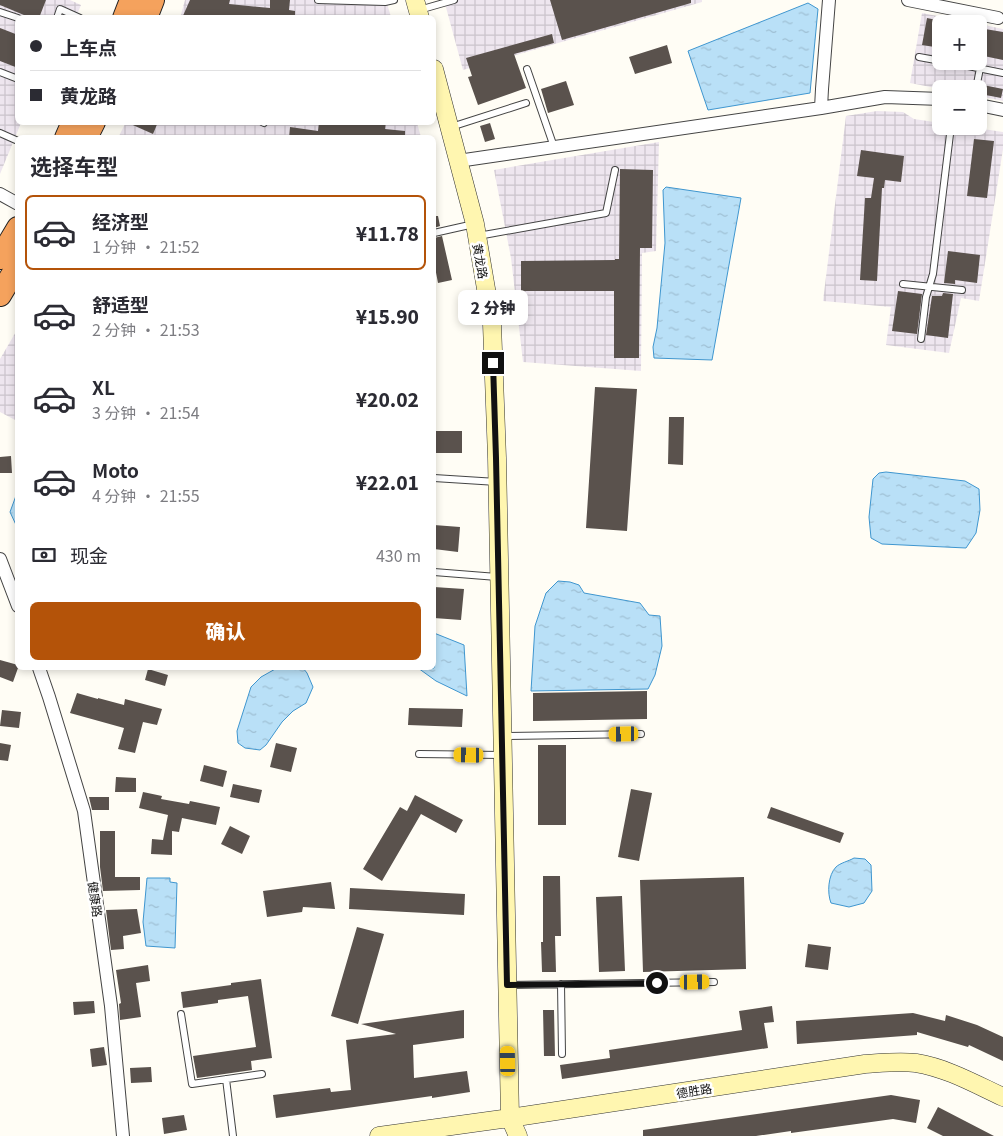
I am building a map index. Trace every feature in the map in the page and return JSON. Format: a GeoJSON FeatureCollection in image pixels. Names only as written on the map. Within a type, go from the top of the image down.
{"type":"FeatureCollection","features":[{"type":"Feature","properties":{"kind":"highway"},"geometry":{"type":"LineString","coordinates":[[125,15],[131,0]]}},
{"type":"Feature","properties":{"kind":"highway"},"geometry":{"type":"LineString","coordinates":[[147,15],[153,0]]}},
{"type":"Feature","properties":{"kind":"highway"},"geometry":{"type":"LineString","coordinates":[[0,258],[15,233]]}},
{"type":"Feature","properties":{"kind":"highway"},"geometry":{"type":"LineString","coordinates":[[0,295],[15,270]]}},
{"type":"Feature","properties":{"kind":"main road","name":"黄龙路"},"geometry":{"type":"LineString","coordinates":[[437,93],[449,127],[476,230],[492,324],[510,1118],[518,1136]]}},
{"type":"Feature","properties":{"kind":"main road","name":"德胜路"},"geometry":{"type":"LineString","coordinates":[[379,1136],[865,1064],[892,1062],[916,1063],[948,1071],[1003,1097]]}},
{"type":"Feature","properties":{"kind":"main road","name":"黄龙路"},"geometry":{"type":"LineString","coordinates":[[501,1136],[510,1118]]}},
{"type":"Feature","properties":{"kind":"street"},"geometry":{"type":"LineString","coordinates":[[821,108],[829,0]]}},
{"type":"Feature","properties":{"kind":"street"},"geometry":{"type":"LineString","coordinates":[[908,0],[998,18]]}},
{"type":"Feature","properties":{"kind":"street"},"geometry":{"type":"LineString","coordinates":[[458,160],[821,108],[885,97],[932,99]]}},
{"type":"Feature","properties":{"kind":"street"},"geometry":{"type":"LineString","coordinates":[[987,107],[1003,110]]}},
{"type":"Feature","properties":{"kind":"street"},"geometry":{"type":"LineString","coordinates":[[0,194],[15,202]]}},
{"type":"Feature","properties":{"kind":"street"},"geometry":{"type":"LineString","coordinates":[[0,559],[15,598]]}},
{"type":"Feature","properties":{"kind":"street","name":"健康路"},"geometry":{"type":"LineString","coordinates":[[40,670],[84,811],[111,1006],[123,1136]]}},
{"type":"Feature","properties":{"kind":"lane"},"geometry":{"type":"LineString","coordinates":[[318,0],[385,2],[394,0]]}},
{"type":"Feature","properties":{"kind":"lane"},"geometry":{"type":"LineString","coordinates":[[418,9],[454,0]]}},
{"type":"Feature","properties":{"kind":"lane"},"geometry":{"type":"LineString","coordinates":[[58,15],[60,9],[73,15]]}},
{"type":"Feature","properties":{"kind":"lane"},"geometry":{"type":"LineString","coordinates":[[0,12],[15,17]]}},
{"type":"Feature","properties":{"kind":"lane"},"geometry":{"type":"LineString","coordinates":[[919,57],[932,59]]}},
{"type":"Feature","properties":{"kind":"lane"},"geometry":{"type":"LineString","coordinates":[[526,69],[554,147]]}},
{"type":"Feature","properties":{"kind":"lane"},"geometry":{"type":"LineString","coordinates":[[987,69],[1003,72]]}},
{"type":"Feature","properties":{"kind":"lane"},"geometry":{"type":"LineString","coordinates":[[0,72],[15,78]]}},
{"type":"Feature","properties":{"kind":"lane"},"geometry":{"type":"LineString","coordinates":[[449,127],[526,103]]}},
{"type":"Feature","properties":{"kind":"lane"},"geometry":{"type":"LineString","coordinates":[[0,133],[15,140]]}},
{"type":"Feature","properties":{"kind":"lane"},"geometry":{"type":"LineString","coordinates":[[921,340],[926,297],[933,274],[950,135]]}},
{"type":"Feature","properties":{"kind":"lane"},"geometry":{"type":"LineString","coordinates":[[436,233],[476,230],[606,213],[615,170]]}},
{"type":"Feature","properties":{"kind":"lane"},"geometry":{"type":"LineString","coordinates":[[902,284],[962,290]]}},
{"type":"Feature","properties":{"kind":"lane"},"geometry":{"type":"LineString","coordinates":[[436,478],[497,482]]}},
{"type":"Feature","properties":{"kind":"lane"},"geometry":{"type":"LineString","coordinates":[[436,572],[499,578]]}},
{"type":"Feature","properties":{"kind":"lane"},"geometry":{"type":"LineString","coordinates":[[502,736],[640,734]]}},
{"type":"Feature","properties":{"kind":"lane"},"geometry":{"type":"LineString","coordinates":[[418,754],[502,755]]}},
{"type":"Feature","properties":{"kind":"lane"},"geometry":{"type":"LineString","coordinates":[[507,985],[714,982]]}},
{"type":"Feature","properties":{"kind":"lane"},"geometry":{"type":"LineString","coordinates":[[561,984],[562,1054]]}},
{"type":"Feature","properties":{"kind":"lane"},"geometry":{"type":"LineString","coordinates":[[182,1014],[192,1084],[262,1074]]}},
{"type":"Feature","properties":{"kind":"lane"},"geometry":{"type":"LineString","coordinates":[[226,1079],[233,1136]]}},
{"type":"Feature","properties":{"kind":"shaded area"},"geometry":{"type":"Polygon","coordinates":[[[0,0],[70,0],[81,5],[77,15],[15,15],[15,125],[20,125],[0,174],[0,0]]]}},
{"type":"Feature","properties":{"kind":"shaded area"},"geometry":{"type":"Polygon","coordinates":[[[185,0],[386,0],[390,15],[181,15],[185,0]]]}},
{"type":"Feature","properties":{"kind":"shaded area"},"geometry":{"type":"Polygon","coordinates":[[[444,0],[702,0],[702,2],[463,70],[444,0]]]}},
{"type":"Feature","properties":{"kind":"shaded area"},"geometry":{"type":"Polygon","coordinates":[[[922,13],[932,15],[932,70],[987,70],[987,26],[1003,29],[1003,101],[987,98],[987,80],[932,80],[932,87],[910,83],[922,13]]]}},
{"type":"Feature","properties":{"kind":"shaded area"},"geometry":{"type":"Polygon","coordinates":[[[877,111],[903,112],[914,119],[932,122],[932,135],[987,135],[987,130],[1003,132],[1003,149],[979,301],[961,298],[949,353],[886,345],[891,307],[823,301],[846,116],[877,111]]]}},
{"type":"Feature","properties":{"kind":"shaded area"},"geometry":{"type":"Polygon","coordinates":[[[124,125],[418,125],[420,135],[120,135],[124,125]]]}},
{"type":"Feature","properties":{"kind":"shaded area"},"geometry":{"type":"Polygon","coordinates":[[[659,142],[656,251],[642,253],[641,371],[523,362],[511,258],[494,170],[659,142]]]}},
{"type":"Feature","properties":{"kind":"shaded area"},"geometry":{"type":"Polygon","coordinates":[[[15,333],[15,420],[0,412],[0,359],[15,333]]]}},
{"type":"Feature","properties":{"kind":"water"},"geometry":{"type":"Polygon","coordinates":[[[808,3],[818,9],[810,93],[708,110],[688,51],[808,3]]]}},
{"type":"Feature","properties":{"kind":"water"},"geometry":{"type":"Polygon","coordinates":[[[666,187],[741,198],[712,360],[654,358],[653,347],[657,328],[665,243],[663,190],[666,187]]]}},
{"type":"Feature","properties":{"kind":"water"},"geometry":{"type":"Polygon","coordinates":[[[886,472],[965,481],[979,489],[980,510],[976,533],[966,548],[882,544],[871,538],[869,517],[873,479],[879,473],[886,472]]]}},
{"type":"Feature","properties":{"kind":"water"},"geometry":{"type":"Polygon","coordinates":[[[15,498],[15,523],[10,512],[15,498]]]}},
{"type":"Feature","properties":{"kind":"water"},"geometry":{"type":"Polygon","coordinates":[[[558,581],[579,585],[584,593],[640,603],[649,615],[660,616],[662,646],[655,675],[648,689],[531,691],[535,626],[546,593],[558,581]]]}},
{"type":"Feature","properties":{"kind":"water"},"geometry":{"type":"Polygon","coordinates":[[[436,634],[464,645],[467,696],[436,681],[421,670],[436,670],[436,634]]]}},
{"type":"Feature","properties":{"kind":"water"},"geometry":{"type":"Polygon","coordinates":[[[273,670],[305,670],[313,687],[306,703],[293,711],[282,722],[266,745],[260,750],[245,748],[238,743],[237,731],[251,687],[261,677],[273,670]]]}},
{"type":"Feature","properties":{"kind":"water"},"geometry":{"type":"Polygon","coordinates":[[[854,858],[865,859],[871,865],[872,891],[864,903],[849,907],[831,903],[829,884],[833,870],[840,864],[854,858]]]}},
{"type":"Feature","properties":{"kind":"water"},"geometry":{"type":"Polygon","coordinates":[[[147,878],[170,878],[170,882],[177,883],[175,948],[146,946],[143,922],[147,878]]]}},
{"type":"Feature","properties":{"kind":"building"},"geometry":{"type":"Polygon","coordinates":[[[0,0],[46,0],[40,15],[24,15],[0,5],[0,0]]]}},
{"type":"Feature","properties":{"kind":"building"},"geometry":{"type":"Polygon","coordinates":[[[190,0],[230,0],[229,4],[270,8],[270,0],[290,0],[289,10],[295,11],[295,15],[183,15],[190,0]]]}},
{"type":"Feature","properties":{"kind":"building"},"geometry":{"type":"Polygon","coordinates":[[[550,0],[691,0],[691,3],[562,40],[550,0]]]}},
{"type":"Feature","properties":{"kind":"building"},"geometry":{"type":"Polygon","coordinates":[[[927,18],[932,19],[932,47],[922,45],[927,18]]]}},
{"type":"Feature","properties":{"kind":"building"},"geometry":{"type":"Polygon","coordinates":[[[0,28],[15,34],[15,67],[0,61],[0,28]]]}},
{"type":"Feature","properties":{"kind":"building"},"geometry":{"type":"Polygon","coordinates":[[[987,29],[1003,32],[1003,60],[987,57],[987,29]]]}},
{"type":"Feature","properties":{"kind":"building"},"geometry":{"type":"Polygon","coordinates":[[[552,34],[554,43],[514,54],[526,88],[478,105],[468,77],[472,76],[466,58],[552,34]]]}},
{"type":"Feature","properties":{"kind":"building"},"geometry":{"type":"Polygon","coordinates":[[[667,45],[672,63],[635,74],[629,57],[667,45]]]}},
{"type":"Feature","properties":{"kind":"building"},"geometry":{"type":"Polygon","coordinates":[[[566,81],[574,105],[548,113],[541,89],[566,81]]]}},
{"type":"Feature","properties":{"kind":"building"},"geometry":{"type":"Polygon","coordinates":[[[987,86],[1003,89],[1001,98],[987,95],[987,86]]]}},
{"type":"Feature","properties":{"kind":"building"},"geometry":{"type":"Polygon","coordinates":[[[490,123],[495,139],[485,142],[480,126],[490,123]]]}},
{"type":"Feature","properties":{"kind":"building"},"geometry":{"type":"Polygon","coordinates":[[[133,125],[157,125],[153,134],[133,125]]]}},
{"type":"Feature","properties":{"kind":"building"},"geometry":{"type":"Polygon","coordinates":[[[319,125],[386,125],[385,129],[405,131],[405,135],[289,135],[290,127],[318,131],[319,125]]]}},
{"type":"Feature","properties":{"kind":"building"},"geometry":{"type":"Polygon","coordinates":[[[974,139],[994,141],[987,198],[967,196],[974,139]]]}},
{"type":"Feature","properties":{"kind":"building"},"geometry":{"type":"Polygon","coordinates":[[[861,150],[904,156],[901,182],[885,180],[884,188],[882,188],[877,281],[860,280],[865,198],[871,198],[874,178],[857,176],[861,150]]]}},
{"type":"Feature","properties":{"kind":"building"},"geometry":{"type":"Polygon","coordinates":[[[620,169],[653,170],[652,248],[640,248],[639,358],[614,358],[614,291],[521,291],[521,261],[619,259],[620,169]]]}},
{"type":"Feature","properties":{"kind":"building"},"geometry":{"type":"Polygon","coordinates":[[[436,216],[438,216],[440,226],[436,227],[436,216]]]}},
{"type":"Feature","properties":{"kind":"building"},"geometry":{"type":"Polygon","coordinates":[[[442,236],[452,280],[438,283],[436,272],[436,238],[442,236]]]}},
{"type":"Feature","properties":{"kind":"building"},"geometry":{"type":"Polygon","coordinates":[[[948,251],[980,255],[977,283],[955,280],[955,284],[944,283],[948,251]]]}},
{"type":"Feature","properties":{"kind":"building"},"geometry":{"type":"Polygon","coordinates":[[[898,291],[922,294],[917,334],[892,331],[898,291]]]}},
{"type":"Feature","properties":{"kind":"building"},"geometry":{"type":"Polygon","coordinates":[[[943,293],[953,294],[948,338],[926,335],[932,296],[942,296],[943,293]]]}},
{"type":"Feature","properties":{"kind":"building"},"geometry":{"type":"Polygon","coordinates":[[[595,387],[637,389],[627,531],[586,528],[595,387]]]}},
{"type":"Feature","properties":{"kind":"building"},"geometry":{"type":"Polygon","coordinates":[[[669,417],[684,417],[683,465],[668,464],[669,417]]]}},
{"type":"Feature","properties":{"kind":"building"},"geometry":{"type":"Polygon","coordinates":[[[436,431],[462,431],[462,453],[436,453],[436,431]]]}},
{"type":"Feature","properties":{"kind":"building"},"geometry":{"type":"Polygon","coordinates":[[[11,456],[12,473],[0,473],[0,457],[11,456]]]}},
{"type":"Feature","properties":{"kind":"building"},"geometry":{"type":"Polygon","coordinates":[[[436,525],[460,527],[458,552],[436,549],[436,525]]]}},
{"type":"Feature","properties":{"kind":"building"},"geometry":{"type":"Polygon","coordinates":[[[436,587],[464,589],[461,620],[436,618],[436,587]]]}},
{"type":"Feature","properties":{"kind":"building"},"geometry":{"type":"Polygon","coordinates":[[[0,660],[15,664],[15,670],[17,670],[13,682],[0,677],[0,660]]]}},
{"type":"Feature","properties":{"kind":"building"},"geometry":{"type":"Polygon","coordinates":[[[148,670],[168,675],[165,686],[145,680],[148,670]]]}},
{"type":"Feature","properties":{"kind":"building"},"geometry":{"type":"Polygon","coordinates":[[[647,691],[647,719],[533,721],[533,693],[647,691]]]}},
{"type":"Feature","properties":{"kind":"building"},"geometry":{"type":"Polygon","coordinates":[[[77,693],[124,705],[125,699],[162,709],[157,725],[143,722],[135,753],[118,749],[124,728],[70,713],[77,693]]]}},
{"type":"Feature","properties":{"kind":"building"},"geometry":{"type":"Polygon","coordinates":[[[409,708],[463,709],[462,727],[408,725],[409,708]]]}},
{"type":"Feature","properties":{"kind":"building"},"geometry":{"type":"Polygon","coordinates":[[[2,710],[21,712],[19,728],[0,726],[2,710]]]}},
{"type":"Feature","properties":{"kind":"building"},"geometry":{"type":"Polygon","coordinates":[[[0,743],[11,745],[8,761],[0,760],[0,743]]]}},
{"type":"Feature","properties":{"kind":"building"},"geometry":{"type":"Polygon","coordinates":[[[276,743],[297,748],[291,772],[270,767],[276,743]]]}},
{"type":"Feature","properties":{"kind":"building"},"geometry":{"type":"Polygon","coordinates":[[[538,745],[566,745],[566,825],[538,825],[538,745]]]}},
{"type":"Feature","properties":{"kind":"building"},"geometry":{"type":"Polygon","coordinates":[[[204,765],[227,771],[223,787],[200,781],[204,765]]]}},
{"type":"Feature","properties":{"kind":"building"},"geometry":{"type":"Polygon","coordinates":[[[116,777],[136,778],[136,792],[115,792],[116,777]]]}},
{"type":"Feature","properties":{"kind":"building"},"geometry":{"type":"Polygon","coordinates":[[[233,784],[262,790],[259,803],[230,797],[233,784]]]}},
{"type":"Feature","properties":{"kind":"building"},"geometry":{"type":"Polygon","coordinates":[[[631,789],[652,793],[639,861],[618,857],[631,789]]]}},
{"type":"Feature","properties":{"kind":"building"},"geometry":{"type":"Polygon","coordinates":[[[143,792],[162,796],[161,799],[189,804],[190,801],[220,807],[216,825],[182,818],[179,832],[172,831],[172,855],[151,854],[152,839],[163,840],[168,815],[139,808],[143,792]]]}},
{"type":"Feature","properties":{"kind":"building"},"geometry":{"type":"Polygon","coordinates":[[[415,795],[463,820],[456,833],[421,814],[382,881],[363,869],[400,807],[407,811],[415,795]]]}},
{"type":"Feature","properties":{"kind":"building"},"geometry":{"type":"Polygon","coordinates":[[[89,797],[109,797],[109,810],[92,810],[89,797]]]}},
{"type":"Feature","properties":{"kind":"building"},"geometry":{"type":"Polygon","coordinates":[[[771,807],[844,833],[840,843],[767,818],[771,807]]]}},
{"type":"Feature","properties":{"kind":"building"},"geometry":{"type":"Polygon","coordinates":[[[230,826],[250,836],[242,854],[221,844],[230,826]]]}},
{"type":"Feature","properties":{"kind":"building"},"geometry":{"type":"Polygon","coordinates":[[[100,831],[115,831],[115,877],[140,877],[140,890],[103,891],[100,867],[100,831]]]}},
{"type":"Feature","properties":{"kind":"building"},"geometry":{"type":"Polygon","coordinates":[[[543,876],[560,876],[561,936],[555,936],[556,972],[542,972],[543,876]]]}},
{"type":"Feature","properties":{"kind":"building"},"geometry":{"type":"Polygon","coordinates":[[[744,877],[746,969],[643,972],[640,880],[744,877]]]}},
{"type":"Feature","properties":{"kind":"building"},"geometry":{"type":"Polygon","coordinates":[[[331,882],[335,909],[303,907],[302,912],[267,917],[263,891],[331,882]]]}},
{"type":"Feature","properties":{"kind":"building"},"geometry":{"type":"Polygon","coordinates":[[[350,888],[465,894],[464,915],[349,909],[350,888]]]}},
{"type":"Feature","properties":{"kind":"building"},"geometry":{"type":"Polygon","coordinates":[[[622,896],[625,971],[599,972],[596,897],[622,896]]]}},
{"type":"Feature","properties":{"kind":"building"},"geometry":{"type":"Polygon","coordinates":[[[137,909],[141,933],[123,936],[124,949],[111,950],[106,910],[137,909]]]}},
{"type":"Feature","properties":{"kind":"building"},"geometry":{"type":"Polygon","coordinates":[[[357,927],[384,934],[358,1024],[331,1016],[357,927]]]}},
{"type":"Feature","properties":{"kind":"building"},"geometry":{"type":"Polygon","coordinates":[[[808,944],[831,947],[828,970],[805,967],[808,944]]]}},
{"type":"Feature","properties":{"kind":"building"},"geometry":{"type":"Polygon","coordinates":[[[148,965],[150,981],[136,983],[141,1017],[120,1020],[119,1004],[121,1003],[116,970],[148,965]]]}},
{"type":"Feature","properties":{"kind":"building"},"geometry":{"type":"Polygon","coordinates":[[[261,979],[272,1058],[251,1061],[252,1070],[197,1078],[193,1056],[256,1047],[248,996],[218,1000],[218,1003],[183,1008],[181,992],[261,979]]]}},
{"type":"Feature","properties":{"kind":"building"},"geometry":{"type":"Polygon","coordinates":[[[94,1001],[95,1013],[74,1015],[73,1002],[94,1001]]]}},
{"type":"Feature","properties":{"kind":"building"},"geometry":{"type":"Polygon","coordinates":[[[772,1006],[774,1022],[764,1023],[768,1048],[562,1079],[560,1065],[610,1058],[609,1050],[742,1030],[739,1011],[772,1006]]]}},
{"type":"Feature","properties":{"kind":"building"},"geometry":{"type":"Polygon","coordinates":[[[464,1010],[464,1038],[413,1045],[414,1078],[467,1071],[470,1092],[276,1118],[273,1095],[330,1088],[331,1092],[351,1090],[346,1040],[396,1034],[361,1024],[464,1010]]]}},
{"type":"Feature","properties":{"kind":"building"},"geometry":{"type":"Polygon","coordinates":[[[543,1010],[554,1010],[555,1056],[544,1056],[543,1010]]]}},
{"type":"Feature","properties":{"kind":"building"},"geometry":{"type":"Polygon","coordinates":[[[913,1013],[945,1021],[946,1015],[977,1025],[1003,1037],[1003,1061],[969,1045],[968,1047],[917,1032],[917,1035],[797,1044],[796,1021],[913,1013]]]}},
{"type":"Feature","properties":{"kind":"building"},"geometry":{"type":"Polygon","coordinates":[[[104,1047],[107,1065],[92,1067],[90,1049],[104,1047]]]}},
{"type":"Feature","properties":{"kind":"building"},"geometry":{"type":"Polygon","coordinates":[[[151,1067],[152,1082],[131,1083],[130,1068],[151,1067]]]}},
{"type":"Feature","properties":{"kind":"building"},"geometry":{"type":"Polygon","coordinates":[[[891,1095],[920,1100],[916,1123],[893,1119],[756,1136],[643,1136],[643,1130],[891,1095]]]}},
{"type":"Feature","properties":{"kind":"building"},"geometry":{"type":"Polygon","coordinates":[[[938,1107],[994,1136],[943,1136],[927,1128],[938,1107]]]}},
{"type":"Feature","properties":{"kind":"building"},"geometry":{"type":"Polygon","coordinates":[[[184,1115],[187,1130],[164,1134],[162,1118],[184,1115]]]}},
{"type":"Feature","properties":{"kind":"route"},"geometry":{"type":"LineString","coordinates":[[493,363],[507,985],[657,983]]}}]}
